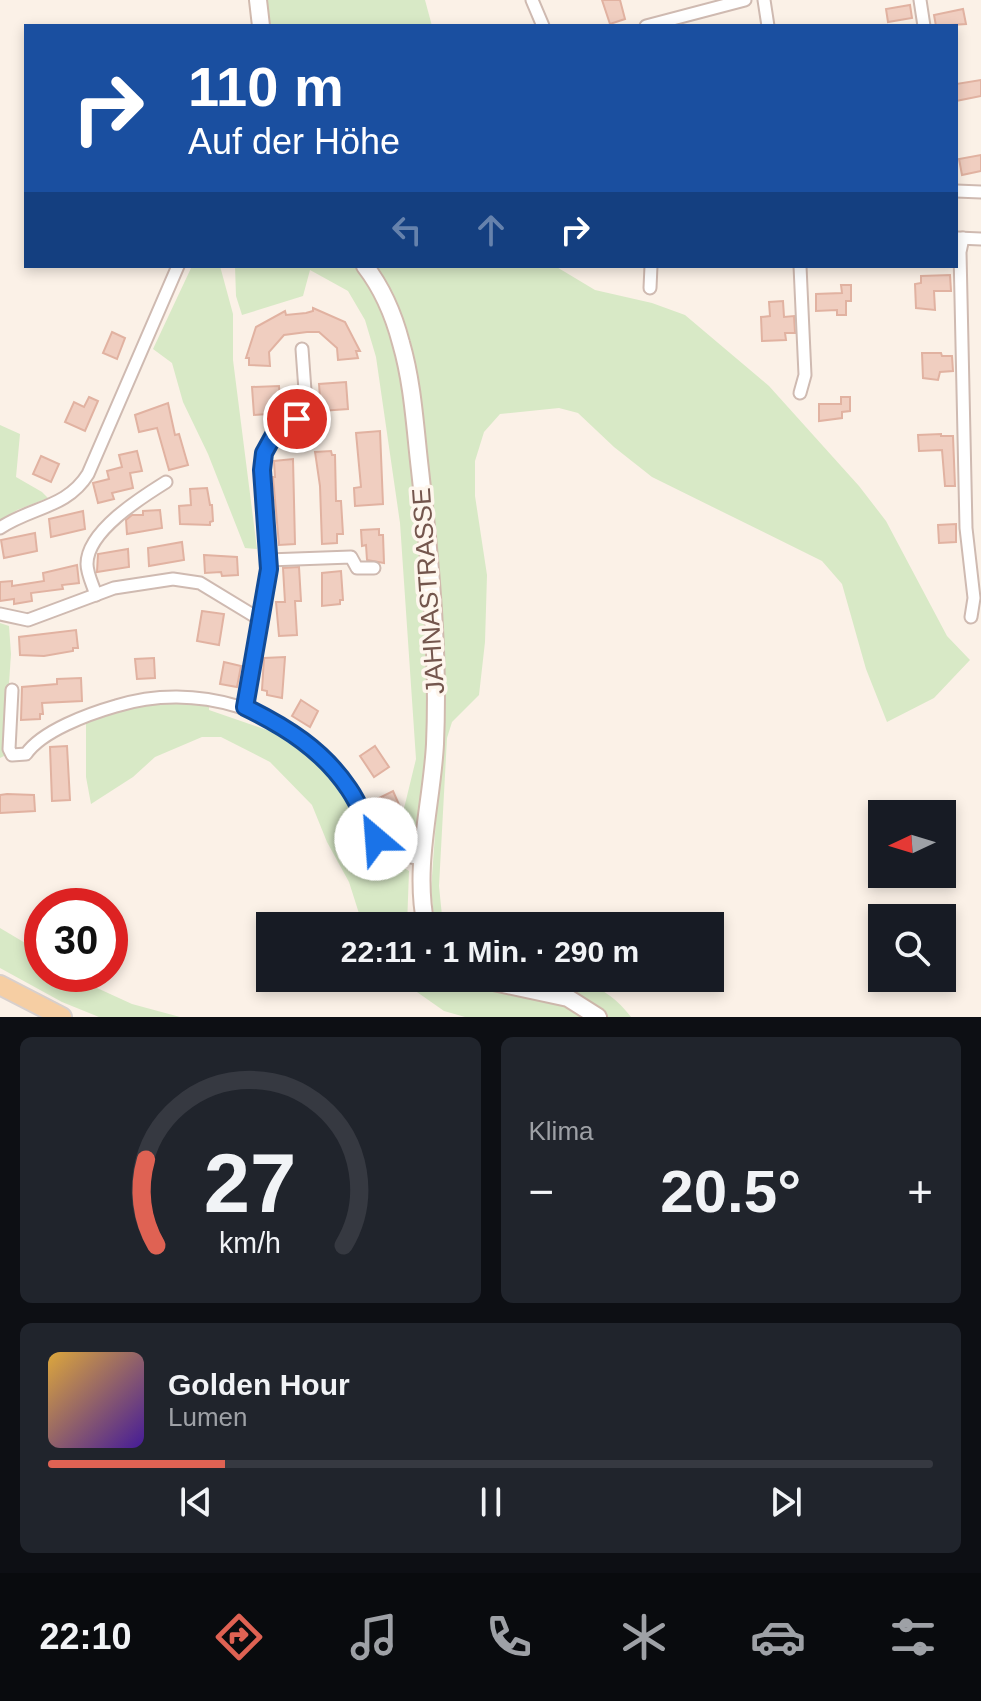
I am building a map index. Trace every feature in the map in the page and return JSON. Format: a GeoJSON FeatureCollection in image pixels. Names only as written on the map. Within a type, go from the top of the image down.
{"type":"FeatureCollection","features":[{"type":"Feature","properties":{"kind":"main road"},"geometry":{"type":"LineString","coordinates":[[0,985],[62,1017]]}},
{"type":"Feature","properties":{"kind":"street"},"geometry":{"type":"LineString","coordinates":[[258,0],[261,24]]}},
{"type":"Feature","properties":{"kind":"street"},"geometry":{"type":"LineString","coordinates":[[532,0],[542,24]]}},
{"type":"Feature","properties":{"kind":"street"},"geometry":{"type":"LineString","coordinates":[[687,0],[697,12]]}},
{"type":"Feature","properties":{"kind":"street"},"geometry":{"type":"LineString","coordinates":[[653,24],[745,0]]}},
{"type":"Feature","properties":{"kind":"street"},"geometry":{"type":"LineString","coordinates":[[764,0],[768,24]]}},
{"type":"Feature","properties":{"kind":"street"},"geometry":{"type":"LineString","coordinates":[[920,0],[924,24]]}},
{"type":"Feature","properties":{"kind":"street"},"geometry":{"type":"LineString","coordinates":[[958,191],[981,192]]}},
{"type":"Feature","properties":{"kind":"street"},"geometry":{"type":"LineString","coordinates":[[971,617],[974,598],[966,512],[959,238],[981,239]]}},
{"type":"Feature","properties":{"kind":"street"},"geometry":{"type":"LineString","coordinates":[[0,528],[20,515],[64,499],[80,488],[177,268]]}},
{"type":"Feature","properties":{"kind":"street","name":"JAHNASTRASSE"},"geometry":{"type":"LineString","coordinates":[[366,268],[383,296],[401,342],[410,385],[423,495],[435,703],[433,773],[422,895],[424,912]]}},
{"type":"Feature","properties":{"kind":"street"},"geometry":{"type":"LineString","coordinates":[[650,288],[651,268]]}},
{"type":"Feature","properties":{"kind":"street"},"geometry":{"type":"LineString","coordinates":[[800,268],[805,375],[800,393]]}},
{"type":"Feature","properties":{"kind":"street"},"geometry":{"type":"LineString","coordinates":[[245,707],[268,560],[262,470],[264,453],[275,433],[287,424],[307,418],[302,349]]}},
{"type":"Feature","properties":{"kind":"street"},"geometry":{"type":"LineString","coordinates":[[96,595],[87,566],[92,546],[131,504],[166,482]]}},
{"type":"Feature","properties":{"kind":"street"},"geometry":{"type":"LineString","coordinates":[[268,560],[351,557],[357,568],[374,568]]}},
{"type":"Feature","properties":{"kind":"street"},"geometry":{"type":"LineString","coordinates":[[0,614],[28,620],[96,595],[160,579],[200,583],[261,620]]}},
{"type":"Feature","properties":{"kind":"street"},"geometry":{"type":"LineString","coordinates":[[12,690],[9,749],[12,755],[26,754],[34,743],[97,712],[145,699],[184,697],[245,707],[295,734],[332,767],[348,787],[370,830],[383,847],[424,859]]}},
{"type":"Feature","properties":{"kind":"street"},"geometry":{"type":"LineString","coordinates":[[542,992],[568,998],[598,1017]]}},
{"type":"Feature","properties":{"kind":"green space"},"geometry":{"type":"Polygon","coordinates":[[[264,0],[425,0],[431,24],[267,24],[264,0]]]}},
{"type":"Feature","properties":{"kind":"green space"},"geometry":{"type":"Polygon","coordinates":[[[191,268],[221,268],[233,314],[233,360],[257,549],[245,548],[208,454],[183,402],[172,363],[153,349],[191,268]]]}},
{"type":"Feature","properties":{"kind":"green space"},"geometry":{"type":"Polygon","coordinates":[[[235,268],[358,268],[379,298],[400,361],[417,495],[428,653],[429,745],[417,834],[407,849],[392,847],[381,836],[399,829],[416,759],[400,523],[376,357],[365,320],[348,291],[310,270],[303,296],[242,315],[236,296],[235,268]]]}},
{"type":"Feature","properties":{"kind":"green space"},"geometry":{"type":"Polygon","coordinates":[[[374,268],[558,268],[595,290],[652,303],[685,315],[769,386],[859,486],[886,521],[947,636],[970,660],[934,698],[887,722],[866,669],[842,584],[822,561],[652,477],[578,413],[559,408],[500,414],[484,432],[475,461],[475,496],[487,575],[485,642],[479,695],[452,722],[447,738],[439,886],[442,912],[433,912],[431,890],[442,736],[421,424],[374,268]]]}},
{"type":"Feature","properties":{"kind":"green space"},"geometry":{"type":"Polygon","coordinates":[[[0,425],[20,434],[16,477],[48,498],[17,510],[0,521],[0,425]]]}},
{"type":"Feature","properties":{"kind":"green space"},"geometry":{"type":"Polygon","coordinates":[[[0,623],[9,626],[11,654],[4,756],[0,758],[0,623]]]}},
{"type":"Feature","properties":{"kind":"green space"},"geometry":{"type":"Polygon","coordinates":[[[168,701],[209,705],[209,710],[293,739],[329,771],[347,795],[345,797],[370,843],[379,853],[409,871],[408,912],[359,912],[349,882],[327,842],[312,805],[270,762],[221,737],[202,737],[155,757],[133,777],[91,804],[86,777],[86,721],[127,707],[168,701]]]}},
{"type":"Feature","properties":{"kind":"green space"},"geometry":{"type":"Polygon","coordinates":[[[0,928],[24,942],[24,981],[0,968],[0,928]]]}},
{"type":"Feature","properties":{"kind":"green space"},"geometry":{"type":"Polygon","coordinates":[[[44,992],[106,992],[132,1004],[180,1017],[99,1017],[44,992]]]}},
{"type":"Feature","properties":{"kind":"green space"},"geometry":{"type":"Polygon","coordinates":[[[417,992],[503,992],[538,997],[565,1004],[586,1017],[465,1017],[444,1011],[417,992]]]}},
{"type":"Feature","properties":{"kind":"green space"},"geometry":{"type":"Polygon","coordinates":[[[573,992],[604,992],[631,1017],[608,1017],[589,1000],[573,992]]]}},
{"type":"Feature","properties":{"kind":"building"},"geometry":{"type":"Polygon","coordinates":[[[602,0],[620,0],[625,19],[610,24],[602,0]]]}},
{"type":"Feature","properties":{"kind":"building"},"geometry":{"type":"Polygon","coordinates":[[[910,5],[912,18],[888,22],[886,9],[910,5]]]}},
{"type":"Feature","properties":{"kind":"building"},"geometry":{"type":"Polygon","coordinates":[[[963,9],[966,24],[936,24],[934,15],[963,9]]]}},
{"type":"Feature","properties":{"kind":"building"},"geometry":{"type":"Polygon","coordinates":[[[981,80],[981,96],[958,101],[958,84],[981,80]]]}},
{"type":"Feature","properties":{"kind":"building"},"geometry":{"type":"Polygon","coordinates":[[[981,155],[981,171],[962,175],[959,159],[981,155]]]}},
{"type":"Feature","properties":{"kind":"building"},"geometry":{"type":"Polygon","coordinates":[[[950,275],[951,291],[934,291],[935,310],[916,308],[915,284],[921,283],[921,276],[950,275]]]}},
{"type":"Feature","properties":{"kind":"building"},"geometry":{"type":"Polygon","coordinates":[[[841,285],[851,285],[851,301],[846,301],[846,315],[837,315],[837,310],[816,311],[816,294],[842,293],[841,285]]]}},
{"type":"Feature","properties":{"kind":"building"},"geometry":{"type":"Polygon","coordinates":[[[783,301],[784,317],[794,316],[795,333],[785,333],[786,340],[762,341],[761,317],[770,316],[769,302],[783,301]]]}},
{"type":"Feature","properties":{"kind":"building"},"geometry":{"type":"Polygon","coordinates":[[[313,308],[345,322],[360,351],[356,351],[358,358],[338,360],[337,348],[319,332],[307,332],[284,335],[269,352],[270,366],[249,365],[249,358],[246,358],[256,327],[285,311],[286,315],[306,313],[313,311],[313,308]]]}},
{"type":"Feature","properties":{"kind":"building"},"geometry":{"type":"Polygon","coordinates":[[[112,332],[125,338],[117,359],[103,353],[112,332]]]}},
{"type":"Feature","properties":{"kind":"building"},"geometry":{"type":"Polygon","coordinates":[[[922,353],[952,356],[953,371],[940,372],[938,380],[923,378],[922,353]]]}},
{"type":"Feature","properties":{"kind":"building"},"geometry":{"type":"Polygon","coordinates":[[[346,382],[348,409],[321,411],[319,384],[346,382]]]}},
{"type":"Feature","properties":{"kind":"building"},"geometry":{"type":"Polygon","coordinates":[[[279,386],[281,413],[254,415],[252,387],[279,386]]]}},
{"type":"Feature","properties":{"kind":"building"},"geometry":{"type":"Polygon","coordinates":[[[89,397],[98,401],[85,431],[65,422],[74,402],[84,407],[89,397]]]}},
{"type":"Feature","properties":{"kind":"building"},"geometry":{"type":"Polygon","coordinates":[[[841,397],[850,397],[850,411],[842,412],[842,418],[819,421],[819,404],[841,404],[841,397]]]}},
{"type":"Feature","properties":{"kind":"building"},"geometry":{"type":"Polygon","coordinates":[[[168,403],[175,435],[179,434],[188,465],[169,470],[157,428],[139,432],[135,415],[168,403]]]}},
{"type":"Feature","properties":{"kind":"building"},"geometry":{"type":"Polygon","coordinates":[[[380,431],[383,504],[355,506],[354,488],[361,487],[356,433],[380,431]]]}},
{"type":"Feature","properties":{"kind":"building"},"geometry":{"type":"Polygon","coordinates":[[[918,435],[953,436],[955,486],[945,486],[942,450],[919,451],[918,435]]]}},
{"type":"Feature","properties":{"kind":"building"},"geometry":{"type":"Polygon","coordinates":[[[137,451],[142,471],[130,473],[133,488],[112,493],[114,499],[98,503],[93,483],[109,479],[107,471],[122,467],[119,455],[137,451]]]}},
{"type":"Feature","properties":{"kind":"building"},"geometry":{"type":"Polygon","coordinates":[[[331,451],[335,455],[336,501],[341,501],[343,534],[337,534],[337,543],[322,544],[320,486],[315,452],[331,451]]]}},
{"type":"Feature","properties":{"kind":"building"},"geometry":{"type":"Polygon","coordinates":[[[41,456],[59,464],[51,482],[33,474],[41,456]]]}},
{"type":"Feature","properties":{"kind":"building"},"geometry":{"type":"Polygon","coordinates":[[[293,459],[295,544],[279,545],[274,461],[293,459]]]}},
{"type":"Feature","properties":{"kind":"building"},"geometry":{"type":"Polygon","coordinates":[[[207,488],[212,505],[213,521],[210,525],[180,524],[179,506],[191,505],[190,489],[207,488]]]}},
{"type":"Feature","properties":{"kind":"building"},"geometry":{"type":"Polygon","coordinates":[[[160,510],[162,528],[127,534],[126,520],[132,515],[160,510]]]}},
{"type":"Feature","properties":{"kind":"building"},"geometry":{"type":"Polygon","coordinates":[[[83,511],[85,529],[51,537],[49,519],[83,511]]]}},
{"type":"Feature","properties":{"kind":"building"},"geometry":{"type":"Polygon","coordinates":[[[956,524],[956,542],[939,543],[938,525],[956,524]]]}},
{"type":"Feature","properties":{"kind":"building"},"geometry":{"type":"Polygon","coordinates":[[[379,529],[379,535],[383,535],[384,563],[367,560],[366,545],[362,546],[361,530],[379,529]]]}},
{"type":"Feature","properties":{"kind":"building"},"geometry":{"type":"Polygon","coordinates":[[[35,533],[37,551],[4,558],[1,540],[35,533]]]}},
{"type":"Feature","properties":{"kind":"building"},"geometry":{"type":"Polygon","coordinates":[[[182,542],[184,560],[149,566],[148,548],[182,542]]]}},
{"type":"Feature","properties":{"kind":"building"},"geometry":{"type":"Polygon","coordinates":[[[128,549],[129,567],[97,572],[98,554],[128,549]]]}},
{"type":"Feature","properties":{"kind":"building"},"geometry":{"type":"Polygon","coordinates":[[[204,555],[237,557],[238,575],[205,573],[204,555]]]}},
{"type":"Feature","properties":{"kind":"building"},"geometry":{"type":"Polygon","coordinates":[[[77,565],[79,583],[62,585],[63,589],[31,593],[32,601],[14,604],[14,599],[0,601],[0,582],[12,581],[12,586],[44,581],[43,573],[77,565]]]}},
{"type":"Feature","properties":{"kind":"building"},"geometry":{"type":"Polygon","coordinates":[[[299,567],[301,601],[295,601],[297,635],[279,636],[276,602],[285,602],[283,568],[299,567]]]}},
{"type":"Feature","properties":{"kind":"building"},"geometry":{"type":"Polygon","coordinates":[[[341,571],[343,600],[340,604],[322,606],[322,573],[341,571]]]}},
{"type":"Feature","properties":{"kind":"building"},"geometry":{"type":"Polygon","coordinates":[[[202,611],[224,614],[219,645],[197,641],[202,611]]]}},
{"type":"Feature","properties":{"kind":"building"},"geometry":{"type":"Polygon","coordinates":[[[76,630],[78,648],[73,648],[73,651],[44,656],[20,655],[19,637],[76,630]]]}},
{"type":"Feature","properties":{"kind":"building"},"geometry":{"type":"Polygon","coordinates":[[[285,657],[282,698],[267,695],[267,691],[262,690],[264,658],[285,657]]]}},
{"type":"Feature","properties":{"kind":"building"},"geometry":{"type":"Polygon","coordinates":[[[154,658],[155,678],[137,679],[135,659],[154,658]]]}},
{"type":"Feature","properties":{"kind":"building"},"geometry":{"type":"Polygon","coordinates":[[[224,662],[241,666],[237,687],[220,684],[224,662]]]}},
{"type":"Feature","properties":{"kind":"building"},"geometry":{"type":"Polygon","coordinates":[[[81,678],[82,701],[42,703],[40,719],[21,720],[22,687],[57,684],[57,679],[81,678]]]}},
{"type":"Feature","properties":{"kind":"building"},"geometry":{"type":"Polygon","coordinates":[[[301,700],[318,711],[310,727],[292,716],[301,700]]]}},
{"type":"Feature","properties":{"kind":"building"},"geometry":{"type":"Polygon","coordinates":[[[67,746],[70,800],[52,801],[50,747],[67,746]]]}},
{"type":"Feature","properties":{"kind":"building"},"geometry":{"type":"Polygon","coordinates":[[[375,746],[389,767],[374,777],[360,756],[375,746]]]}},
{"type":"Feature","properties":{"kind":"building"},"geometry":{"type":"Polygon","coordinates":[[[393,791],[401,809],[380,821],[371,802],[393,791]]]}},
{"type":"Feature","properties":{"kind":"building"},"geometry":{"type":"Polygon","coordinates":[[[0,795],[34,795],[35,811],[0,813],[0,795]]]}},
{"type":"Feature","properties":{"kind":"route"},"geometry":{"type":"LineString","coordinates":[[297,419],[275,433],[264,453],[262,470],[269,569],[245,707],[295,734],[332,767],[359,805],[376,839]]}}]}
